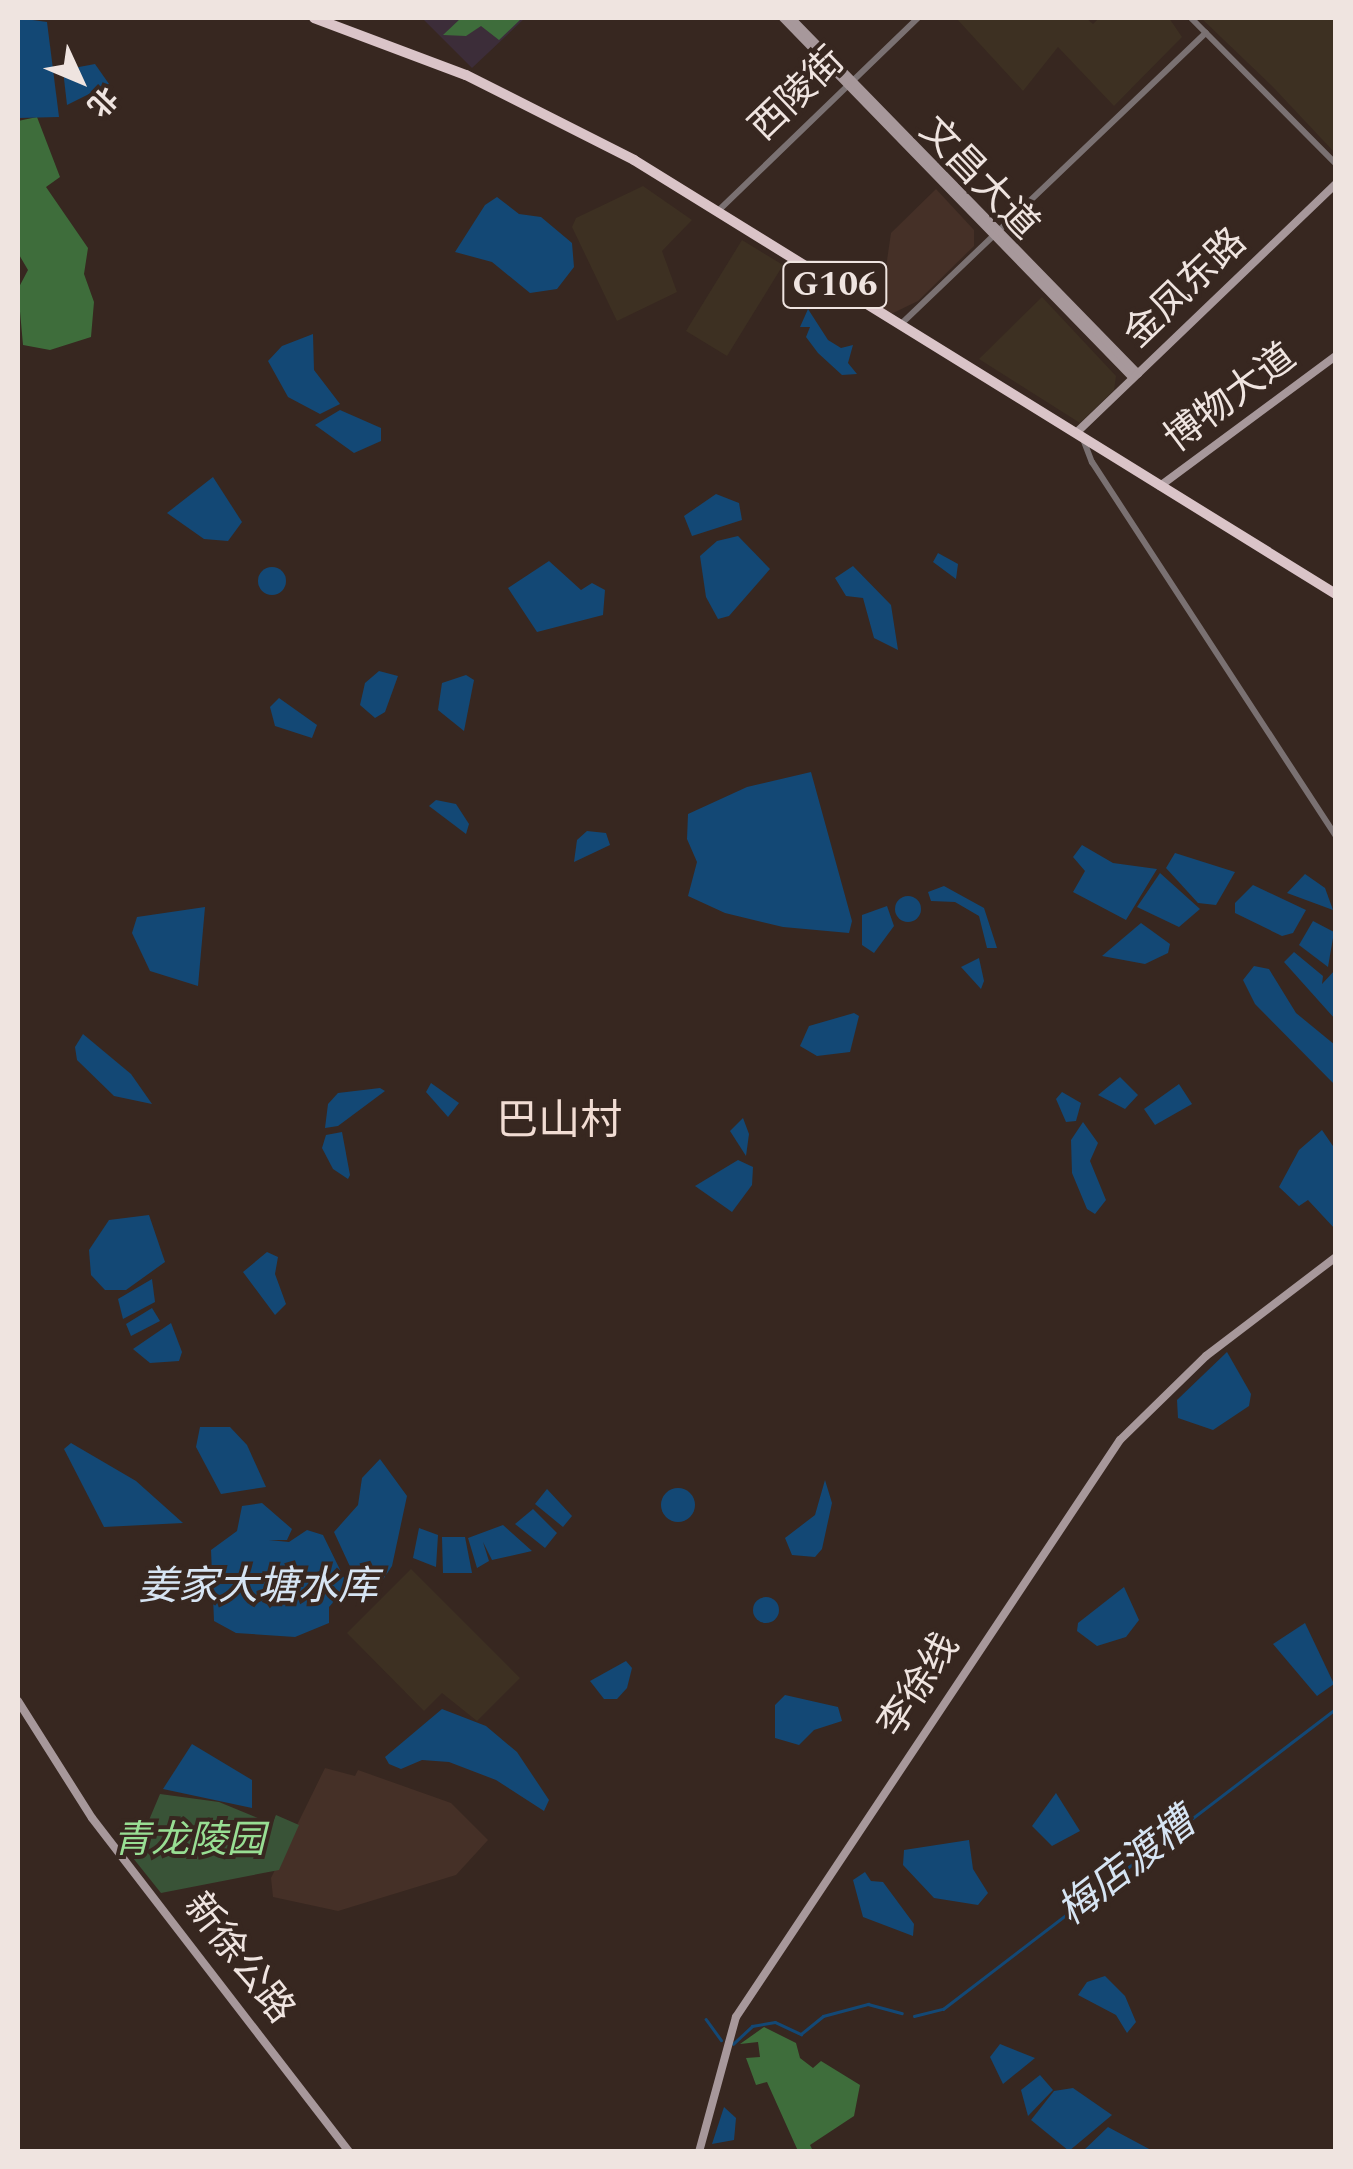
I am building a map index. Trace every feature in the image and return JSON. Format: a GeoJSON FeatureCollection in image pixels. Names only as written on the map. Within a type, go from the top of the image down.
{"type":"FeatureCollection","features":[{"type":"Feature","properties":{"kind":"highway","name":"G106"},"geometry":{"type":"LineString","coordinates":[[314,18],[489,86],[634,160],[1336,594]]}},
{"type":"Feature","properties":{"kind":"main road","name":"文昌大道"},"geometry":{"type":"LineString","coordinates":[[783,18],[850,83]]}},
{"type":"Feature","properties":{"kind":"main road","name":"文昌大道"},"geometry":{"type":"LineString","coordinates":[[790,18],[1135,376]]}},
{"type":"Feature","properties":{"kind":"main road","name":"金凤东路"},"geometry":{"type":"LineString","coordinates":[[1079,436],[1135,376],[1336,184]]}},
{"type":"Feature","properties":{"kind":"main road","name":"博物大道"},"geometry":{"type":"LineString","coordinates":[[1160,486],[1336,356]]}},
{"type":"Feature","properties":{"kind":"main road","name":"李徐线"},"geometry":{"type":"LineString","coordinates":[[699,2152],[736,2017],[1018,1587],[1120,1440],[1206,1356],[1273,1310],[1336,1257]]}},
{"type":"Feature","properties":{"kind":"main road","name":"新徐公路"},"geometry":{"type":"LineString","coordinates":[[18,1701],[92,1818],[349,2152]]}},
{"type":"Feature","properties":{"kind":"street","name":"西陵街"},"geometry":{"type":"LineString","coordinates":[[717,212],[918,18]]}},
{"type":"Feature","properties":{"kind":"street"},"geometry":{"type":"LineString","coordinates":[[1191,18],[1336,164]]}},
{"type":"Feature","properties":{"kind":"street"},"geometry":{"type":"LineString","coordinates":[[900,324],[1206,32]]}},
{"type":"Feature","properties":{"kind":"street"},"geometry":{"type":"LineString","coordinates":[[1079,436],[1092,462],[1336,837]]}},
{"type":"Feature","properties":{"kind":"shaded area"},"geometry":{"type":"Polygon","coordinates":[[[422,18],[525,18],[472,68],[422,18]]]}},
{"type":"Feature","properties":{"kind":"shaded area"},"geometry":{"type":"Polygon","coordinates":[[[956,18],[1086,18],[1093,24],[1099,18],[1169,18],[1182,37],[1114,106],[1058,47],[1023,91],[956,18]]]}},
{"type":"Feature","properties":{"kind":"shaded area"},"geometry":{"type":"Polygon","coordinates":[[[1201,18],[1335,18],[1335,153],[1272,86],[1201,18]]]}},
{"type":"Feature","properties":{"kind":"shaded area"},"geometry":{"type":"Polygon","coordinates":[[[643,186],[692,220],[662,251],[677,292],[617,321],[572,227],[576,218],[643,186]]]}},
{"type":"Feature","properties":{"kind":"shaded area"},"geometry":{"type":"Polygon","coordinates":[[[936,189],[974,230],[974,246],[918,301],[889,315],[880,309],[891,233],[936,189]]]}},
{"type":"Feature","properties":{"kind":"shaded area"},"geometry":{"type":"Polygon","coordinates":[[[742,240],[783,265],[727,356],[686,331],[742,240]]]}},
{"type":"Feature","properties":{"kind":"shaded area"},"geometry":{"type":"Polygon","coordinates":[[[1042,297],[1116,376],[1114,390],[1080,423],[979,359],[1042,297]]]}},
{"type":"Feature","properties":{"kind":"shaded area"},"geometry":{"type":"Polygon","coordinates":[[[411,1569],[520,1678],[477,1721],[442,1693],[424,1711],[347,1633],[411,1569]]]}},
{"type":"Feature","properties":{"kind":"shaded area"},"geometry":{"type":"Polygon","coordinates":[[[325,1768],[355,1776],[358,1770],[451,1803],[488,1840],[456,1875],[338,1911],[273,1897],[271,1878],[325,1768]]]}},
{"type":"Feature","properties":{"kind":"green space"},"geometry":{"type":"Polygon","coordinates":[[[461,18],[522,18],[499,40],[481,26],[466,36],[443,35],[461,18]]]}},
{"type":"Feature","properties":{"kind":"green space"},"geometry":{"type":"Polygon","coordinates":[[[37,117],[60,177],[46,187],[88,248],[84,274],[94,302],[91,337],[50,350],[23,345],[18,289],[28,270],[18,253],[18,121],[37,117]]]}},
{"type":"Feature","properties":{"kind":"green space","name":"青龙陵园"},"geometry":{"type":"Polygon","coordinates":[[[160,1794],[219,1802],[272,1824],[276,1815],[299,1825],[279,1870],[161,1893],[133,1858],[160,1794]]]}},
{"type":"Feature","properties":{"kind":"green space"},"geometry":{"type":"Polygon","coordinates":[[[764,2027],[796,2043],[800,2058],[813,2068],[821,2061],[860,2085],[854,2116],[810,2145],[813,2151],[798,2151],[767,2082],[756,2085],[746,2058],[760,2057],[758,2042],[740,2044],[764,2027]]]}},
{"type":"Feature","properties":{"kind":"water"},"geometry":{"type":"Polygon","coordinates":[[[18,18],[47,22],[59,117],[18,118],[18,18]]]}},
{"type":"Feature","properties":{"kind":"water"},"geometry":{"type":"Polygon","coordinates":[[[95,64],[109,84],[67,105],[63,70],[95,64]]]}},
{"type":"Feature","properties":{"kind":"water"},"geometry":{"type":"Polygon","coordinates":[[[497,197],[519,214],[541,217],[572,243],[574,267],[557,289],[530,293],[492,262],[455,252],[485,205],[497,197]]]}},
{"type":"Feature","properties":{"kind":"water"},"geometry":{"type":"Polygon","coordinates":[[[808,309],[828,340],[841,348],[853,345],[848,363],[857,374],[842,375],[818,353],[806,337],[810,327],[800,327],[808,309]]]}},
{"type":"Feature","properties":{"kind":"water"},"geometry":{"type":"Polygon","coordinates":[[[313,334],[314,370],[340,404],[320,414],[288,397],[268,361],[282,346],[313,334]]]}},
{"type":"Feature","properties":{"kind":"water"},"geometry":{"type":"Polygon","coordinates":[[[340,410],[381,428],[381,441],[354,453],[315,425],[340,410]]]}},
{"type":"Feature","properties":{"kind":"water"},"geometry":{"type":"Polygon","coordinates":[[[213,477],[242,522],[228,541],[204,539],[167,513],[213,477]]]}},
{"type":"Feature","properties":{"kind":"water"},"geometry":{"type":"Polygon","coordinates":[[[716,494],[739,503],[742,520],[692,536],[684,516],[716,494]]]}},
{"type":"Feature","properties":{"kind":"water"},"geometry":{"type":"Polygon","coordinates":[[[738,536],[770,569],[729,616],[718,619],[706,597],[700,556],[717,541],[738,536]]]}},
{"type":"Feature","properties":{"kind":"water"},"geometry":{"type":"Polygon","coordinates":[[[938,553],[958,564],[956,579],[933,562],[938,553]]]}},
{"type":"Feature","properties":{"kind":"water"},"geometry":{"type":"Polygon","coordinates":[[[549,561],[581,590],[592,583],[605,590],[603,615],[537,632],[508,588],[549,561]]]}},
{"type":"Feature","properties":{"kind":"water"},"geometry":{"type":"Polygon","coordinates":[[[853,566],[891,605],[898,650],[874,638],[863,598],[846,596],[835,578],[853,566]]]}},
{"type":"Feature","properties":{"kind":"water"},"geometry":{"type":"Polygon","coordinates":[[[272,567],[282,571],[286,581],[282,591],[272,595],[262,591],[258,581],[262,571],[272,567]]]}},
{"type":"Feature","properties":{"kind":"water"},"geometry":{"type":"Polygon","coordinates":[[[379,671],[398,676],[385,712],[375,718],[360,705],[365,683],[379,671]]]}},
{"type":"Feature","properties":{"kind":"water"},"geometry":{"type":"Polygon","coordinates":[[[466,675],[474,680],[464,731],[438,710],[442,683],[466,675]]]}},
{"type":"Feature","properties":{"kind":"water"},"geometry":{"type":"Polygon","coordinates":[[[279,698],[317,725],[312,738],[275,726],[270,707],[279,698]]]}},
{"type":"Feature","properties":{"kind":"water"},"geometry":{"type":"Polygon","coordinates":[[[811,772],[852,921],[849,933],[783,927],[725,913],[688,896],[697,862],[687,839],[688,814],[747,787],[811,772]]]}},
{"type":"Feature","properties":{"kind":"water"},"geometry":{"type":"Polygon","coordinates":[[[436,800],[456,804],[469,824],[466,834],[429,806],[436,800]]]}},
{"type":"Feature","properties":{"kind":"water"},"geometry":{"type":"Polygon","coordinates":[[[587,831],[606,833],[610,845],[574,862],[577,840],[587,831]]]}},
{"type":"Feature","properties":{"kind":"water"},"geometry":{"type":"Polygon","coordinates":[[[1082,845],[1113,863],[1157,869],[1126,920],[1073,892],[1085,871],[1073,857],[1082,845]]]}},
{"type":"Feature","properties":{"kind":"water"},"geometry":{"type":"Polygon","coordinates":[[[1175,853],[1235,872],[1216,905],[1198,903],[1166,868],[1175,853]]]}},
{"type":"Feature","properties":{"kind":"water"},"geometry":{"type":"Polygon","coordinates":[[[1160,873],[1200,909],[1179,927],[1137,907],[1160,873]]]}},
{"type":"Feature","properties":{"kind":"water"},"geometry":{"type":"Polygon","coordinates":[[[1305,874],[1325,888],[1333,910],[1287,893],[1305,874]]]}},
{"type":"Feature","properties":{"kind":"water"},"geometry":{"type":"Polygon","coordinates":[[[1253,885],[1306,910],[1293,933],[1282,936],[1235,913],[1235,903],[1253,885]]]}},
{"type":"Feature","properties":{"kind":"water"},"geometry":{"type":"Polygon","coordinates":[[[944,886],[984,908],[997,948],[987,948],[979,916],[955,902],[931,901],[928,892],[944,886]]]}},
{"type":"Feature","properties":{"kind":"water"},"geometry":{"type":"Polygon","coordinates":[[[908,896],[917,900],[921,909],[917,918],[908,922],[899,918],[895,909],[899,900],[908,896]]]}},
{"type":"Feature","properties":{"kind":"water"},"geometry":{"type":"Polygon","coordinates":[[[887,906],[894,926],[874,953],[862,945],[862,915],[887,906]]]}},
{"type":"Feature","properties":{"kind":"water"},"geometry":{"type":"Polygon","coordinates":[[[205,907],[198,986],[150,971],[132,933],[137,917],[205,907]]]}},
{"type":"Feature","properties":{"kind":"water"},"geometry":{"type":"Polygon","coordinates":[[[1313,921],[1334,932],[1328,967],[1299,945],[1313,921]]]}},
{"type":"Feature","properties":{"kind":"water"},"geometry":{"type":"Polygon","coordinates":[[[1141,923],[1170,944],[1168,953],[1145,964],[1102,956],[1141,923]]]}},
{"type":"Feature","properties":{"kind":"water"},"geometry":{"type":"Polygon","coordinates":[[[1294,952],[1323,976],[1322,984],[1335,970],[1335,1019],[1284,962],[1294,952]]]}},
{"type":"Feature","properties":{"kind":"water"},"geometry":{"type":"Polygon","coordinates":[[[979,958],[984,981],[981,989],[961,967],[979,958]]]}},
{"type":"Feature","properties":{"kind":"water"},"geometry":{"type":"Polygon","coordinates":[[[1254,966],[1269,969],[1296,1013],[1335,1045],[1335,1085],[1255,1004],[1243,980],[1254,966]]]}},
{"type":"Feature","properties":{"kind":"water"},"geometry":{"type":"Polygon","coordinates":[[[854,1013],[859,1016],[850,1052],[817,1056],[800,1046],[809,1026],[854,1013]]]}},
{"type":"Feature","properties":{"kind":"water"},"geometry":{"type":"Polygon","coordinates":[[[83,1034],[131,1074],[152,1104],[114,1096],[77,1060],[75,1047],[83,1034]]]}},
{"type":"Feature","properties":{"kind":"water"},"geometry":{"type":"Polygon","coordinates":[[[1120,1077],[1138,1095],[1125,1109],[1098,1095],[1120,1077]]]}},
{"type":"Feature","properties":{"kind":"water"},"geometry":{"type":"Polygon","coordinates":[[[431,1083],[459,1103],[448,1117],[426,1092],[431,1083]]]}},
{"type":"Feature","properties":{"kind":"water"},"geometry":{"type":"Polygon","coordinates":[[[1179,1084],[1192,1104],[1155,1125],[1144,1109],[1179,1084]]]}},
{"type":"Feature","properties":{"kind":"water"},"geometry":{"type":"Polygon","coordinates":[[[380,1088],[385,1091],[338,1126],[325,1128],[328,1104],[338,1093],[380,1088]]]}},
{"type":"Feature","properties":{"kind":"water"},"geometry":{"type":"Polygon","coordinates":[[[1062,1092],[1081,1103],[1076,1121],[1066,1122],[1056,1099],[1062,1092]]]}},
{"type":"Feature","properties":{"kind":"water"},"geometry":{"type":"Polygon","coordinates":[[[743,1118],[749,1134],[746,1156],[730,1131],[743,1118]]]}},
{"type":"Feature","properties":{"kind":"water"},"geometry":{"type":"Polygon","coordinates":[[[1083,1122],[1098,1143],[1090,1161],[1106,1200],[1095,1214],[1087,1209],[1072,1173],[1071,1140],[1083,1122]]]}},
{"type":"Feature","properties":{"kind":"water"},"geometry":{"type":"Polygon","coordinates":[[[1322,1130],[1335,1149],[1335,1229],[1308,1200],[1299,1206],[1279,1187],[1299,1150],[1322,1130]]]}},
{"type":"Feature","properties":{"kind":"water"},"geometry":{"type":"Polygon","coordinates":[[[342,1132],[348,1179],[333,1169],[322,1148],[326,1135],[342,1132]]]}},
{"type":"Feature","properties":{"kind":"water"},"geometry":{"type":"Polygon","coordinates":[[[738,1160],[753,1167],[752,1185],[732,1212],[695,1186],[738,1160]]]}},
{"type":"Feature","properties":{"kind":"water"},"geometry":{"type":"Polygon","coordinates":[[[149,1215],[165,1262],[126,1290],[105,1290],[91,1275],[89,1250],[109,1220],[149,1215]]]}},
{"type":"Feature","properties":{"kind":"water"},"geometry":{"type":"Polygon","coordinates":[[[267,1252],[278,1257],[275,1274],[286,1304],[275,1315],[243,1272],[267,1252]]]}},
{"type":"Feature","properties":{"kind":"water"},"geometry":{"type":"Polygon","coordinates":[[[152,1279],[155,1302],[123,1319],[118,1299],[152,1279]]]}},
{"type":"Feature","properties":{"kind":"water"},"geometry":{"type":"Polygon","coordinates":[[[152,1308],[160,1321],[131,1336],[126,1324],[152,1308]]]}},
{"type":"Feature","properties":{"kind":"water"},"geometry":{"type":"Polygon","coordinates":[[[171,1323],[182,1352],[179,1361],[150,1363],[133,1349],[171,1323]]]}},
{"type":"Feature","properties":{"kind":"water"},"geometry":{"type":"Polygon","coordinates":[[[1227,1352],[1251,1394],[1249,1406],[1213,1430],[1178,1418],[1177,1400],[1227,1352]]]}},
{"type":"Feature","properties":{"kind":"water"},"geometry":{"type":"Polygon","coordinates":[[[200,1427],[230,1427],[247,1445],[266,1487],[221,1494],[196,1447],[200,1427]]]}},
{"type":"Feature","properties":{"kind":"water"},"geometry":{"type":"Polygon","coordinates":[[[71,1443],[136,1481],[183,1523],[104,1527],[64,1449],[71,1443]]]}},
{"type":"Feature","properties":{"kind":"water","name":"姜家大塘水库"},"geometry":{"type":"Polygon","coordinates":[[[380,1459],[407,1496],[392,1566],[382,1581],[359,1586],[334,1532],[358,1505],[362,1478],[380,1459]]]}},
{"type":"Feature","properties":{"kind":"water"},"geometry":{"type":"Polygon","coordinates":[[[825,1480],[832,1503],[822,1549],[815,1557],[792,1555],[785,1538],[815,1515],[825,1480]]]}},
{"type":"Feature","properties":{"kind":"water"},"geometry":{"type":"Polygon","coordinates":[[[678,1488],[690,1493],[695,1505],[690,1517],[678,1522],[666,1517],[661,1505],[666,1493],[678,1488]]]}},
{"type":"Feature","properties":{"kind":"water"},"geometry":{"type":"Polygon","coordinates":[[[547,1489],[572,1516],[563,1527],[535,1504],[547,1489]]]}},
{"type":"Feature","properties":{"kind":"water","name":"姜家大塘水库"},"geometry":{"type":"Polygon","coordinates":[[[262,1503],[292,1529],[287,1540],[269,1540],[289,1542],[307,1530],[323,1535],[348,1586],[329,1607],[329,1623],[295,1637],[236,1633],[214,1621],[211,1550],[237,1531],[242,1506],[262,1503]]]}},
{"type":"Feature","properties":{"kind":"water"},"geometry":{"type":"Polygon","coordinates":[[[533,1509],[557,1533],[545,1548],[515,1524],[533,1509]]]}},
{"type":"Feature","properties":{"kind":"water"},"geometry":{"type":"Polygon","coordinates":[[[503,1525],[532,1551],[492,1560],[483,1542],[489,1561],[477,1568],[468,1538],[503,1525]]]}},
{"type":"Feature","properties":{"kind":"water"},"geometry":{"type":"Polygon","coordinates":[[[419,1528],[438,1535],[436,1567],[413,1558],[419,1528]]]}},
{"type":"Feature","properties":{"kind":"water"},"geometry":{"type":"Polygon","coordinates":[[[442,1537],[465,1537],[472,1573],[443,1573],[442,1537]]]}},
{"type":"Feature","properties":{"kind":"water"},"geometry":{"type":"Polygon","coordinates":[[[1124,1587],[1139,1620],[1126,1637],[1097,1646],[1077,1631],[1078,1623],[1124,1587]]]}},
{"type":"Feature","properties":{"kind":"water"},"geometry":{"type":"Polygon","coordinates":[[[766,1597],[775,1601],[779,1610],[775,1619],[766,1623],[757,1619],[753,1610],[757,1601],[766,1597]]]}},
{"type":"Feature","properties":{"kind":"water"},"geometry":{"type":"Polygon","coordinates":[[[1305,1623],[1334,1684],[1317,1696],[1273,1644],[1305,1623]]]}},
{"type":"Feature","properties":{"kind":"water"},"geometry":{"type":"Polygon","coordinates":[[[626,1661],[632,1668],[627,1688],[617,1699],[604,1699],[590,1681],[626,1661]]]}},
{"type":"Feature","properties":{"kind":"water"},"geometry":{"type":"Polygon","coordinates":[[[785,1695],[838,1707],[842,1721],[814,1730],[799,1745],[775,1738],[775,1705],[785,1695]]]}},
{"type":"Feature","properties":{"kind":"water"},"geometry":{"type":"Polygon","coordinates":[[[442,1709],[486,1726],[517,1752],[549,1800],[544,1811],[496,1780],[449,1762],[422,1760],[401,1769],[389,1764],[385,1757],[442,1709]]]}},
{"type":"Feature","properties":{"kind":"water"},"geometry":{"type":"Polygon","coordinates":[[[192,1744],[252,1780],[252,1808],[163,1789],[192,1744]]]}},
{"type":"Feature","properties":{"kind":"water"},"geometry":{"type":"Polygon","coordinates":[[[1056,1793],[1080,1831],[1052,1846],[1032,1826],[1056,1793]]]}},
{"type":"Feature","properties":{"kind":"water"},"geometry":{"type":"Polygon","coordinates":[[[969,1840],[973,1869],[988,1893],[978,1905],[934,1898],[903,1865],[904,1850],[969,1840]]]}},
{"type":"Feature","properties":{"kind":"water"},"geometry":{"type":"Polygon","coordinates":[[[865,1872],[871,1881],[883,1882],[914,1924],[913,1936],[863,1917],[853,1880],[865,1872]]]}},
{"type":"Feature","properties":{"kind":"water"},"geometry":{"type":"Polygon","coordinates":[[[1105,1976],[1125,1996],[1136,2022],[1127,2033],[1116,2015],[1078,1995],[1087,1982],[1105,1976]]]}},
{"type":"Feature","properties":{"kind":"water"},"geometry":{"type":"Polygon","coordinates":[[[1000,2044],[1035,2058],[1003,2084],[990,2057],[1000,2044]]]}},
{"type":"Feature","properties":{"kind":"water"},"geometry":{"type":"Polygon","coordinates":[[[1040,2075],[1053,2090],[1028,2116],[1021,2090],[1040,2075]]]}},
{"type":"Feature","properties":{"kind":"water"},"geometry":{"type":"Polygon","coordinates":[[[1073,2088],[1112,2115],[1069,2151],[1031,2120],[1054,2091],[1073,2088]]]}},
{"type":"Feature","properties":{"kind":"water"},"geometry":{"type":"Polygon","coordinates":[[[724,2107],[736,2118],[734,2140],[712,2144],[724,2107]]]}},
{"type":"Feature","properties":{"kind":"water"},"geometry":{"type":"Polygon","coordinates":[[[1108,2127],[1151,2150],[1166,2151],[1083,2151],[1108,2127]]]}},
{"type":"Feature","properties":{"kind":"waterway","name":"梅店渡槽"},"geometry":{"type":"LineString","coordinates":[[914,2016],[943,2009],[1336,1708]]}},
{"type":"Feature","properties":{"kind":"waterway"},"geometry":{"type":"LineString","coordinates":[[733,2044],[752,2026],[775,2022],[801,2034],[823,2016],[868,2004],[902,2013]]}},
{"type":"Feature","properties":{"kind":"waterway"},"geometry":{"type":"LineString","coordinates":[[706,2019],[721,2040]]}},
{"type":"Feature","properties":{"kind":"district","name":"巴山村"},"geometry":{"type":"Point","coordinates":[559,1122]}}]}
